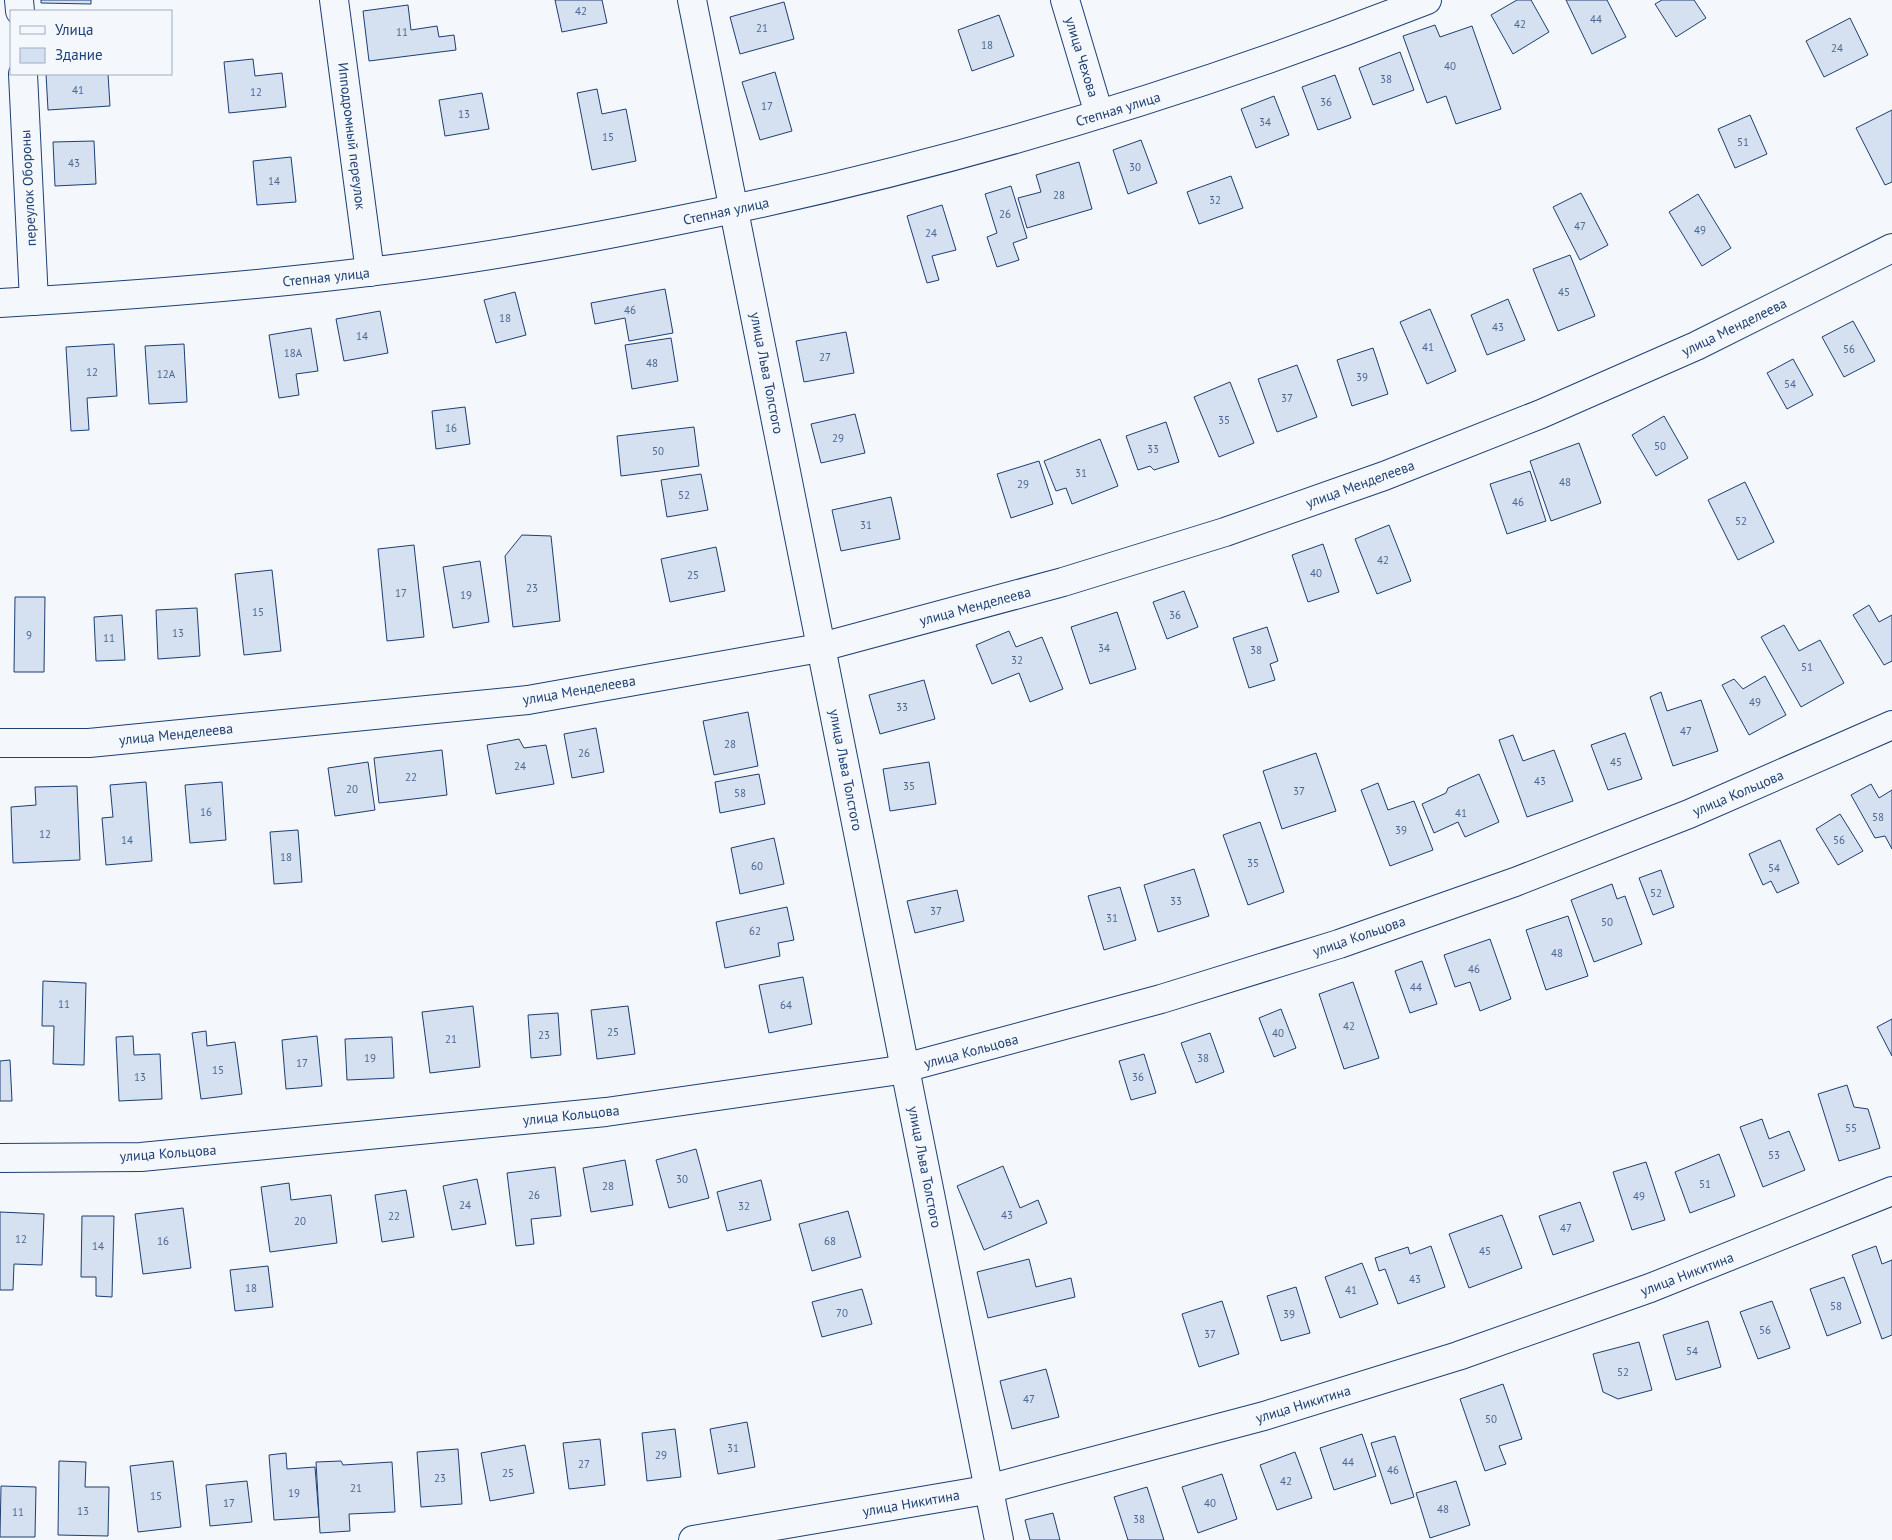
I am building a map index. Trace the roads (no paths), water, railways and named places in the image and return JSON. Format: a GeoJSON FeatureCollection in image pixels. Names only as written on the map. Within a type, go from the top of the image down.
{"type":"FeatureCollection","features":[{"type":"Feature","properties":{"kind":"street","name":"Ипподромный переулок"},"geometry":{"type":"LineString","coordinates":[[334,0],[370,272]]}},
{"type":"Feature","properties":{"kind":"street","name":"улица Льва Толстого"},"geometry":{"type":"LineString","coordinates":[[692,0],[999,1540]]}},
{"type":"Feature","properties":{"kind":"street","name":"улица Чехова"},"geometry":{"type":"LineString","coordinates":[[1065,0],[1099,114]]}},
{"type":"Feature","properties":{"kind":"street","name":"Степная улица"},"geometry":{"type":"LineString","coordinates":[[0,303],[171,293],[370,272],[568,242],[734,209],[958,156],[1150,99],[1339,34],[1426,0]]}},
{"type":"Feature","properties":{"kind":"street","name":"переулок Обороны"},"geometry":{"type":"LineString","coordinates":[[23,75],[34,301]]}},
{"type":"Feature","properties":{"kind":"street","name":"улица Менделеева"},"geometry":{"type":"LineString","coordinates":[[0,743],[89,743],[528,700],[821,647],[1063,582],[1225,532],[1384,476],[1541,414],[1696,346],[1892,248]]}},
{"type":"Feature","properties":{"kind":"street","name":"улица Кольцова"},"geometry":{"type":"LineString","coordinates":[[0,1158],[141,1157],[586,1114],[905,1068],[1161,999],[1340,944],[1515,882],[1689,814],[1892,725]]}},
{"type":"Feature","properties":{"kind":"street","name":"улица Никитина"},"geometry":{"type":"LineString","coordinates":[[693,1540],[989,1489],[1264,1416],[1458,1356],[1650,1288],[1892,1191]]}}]}
